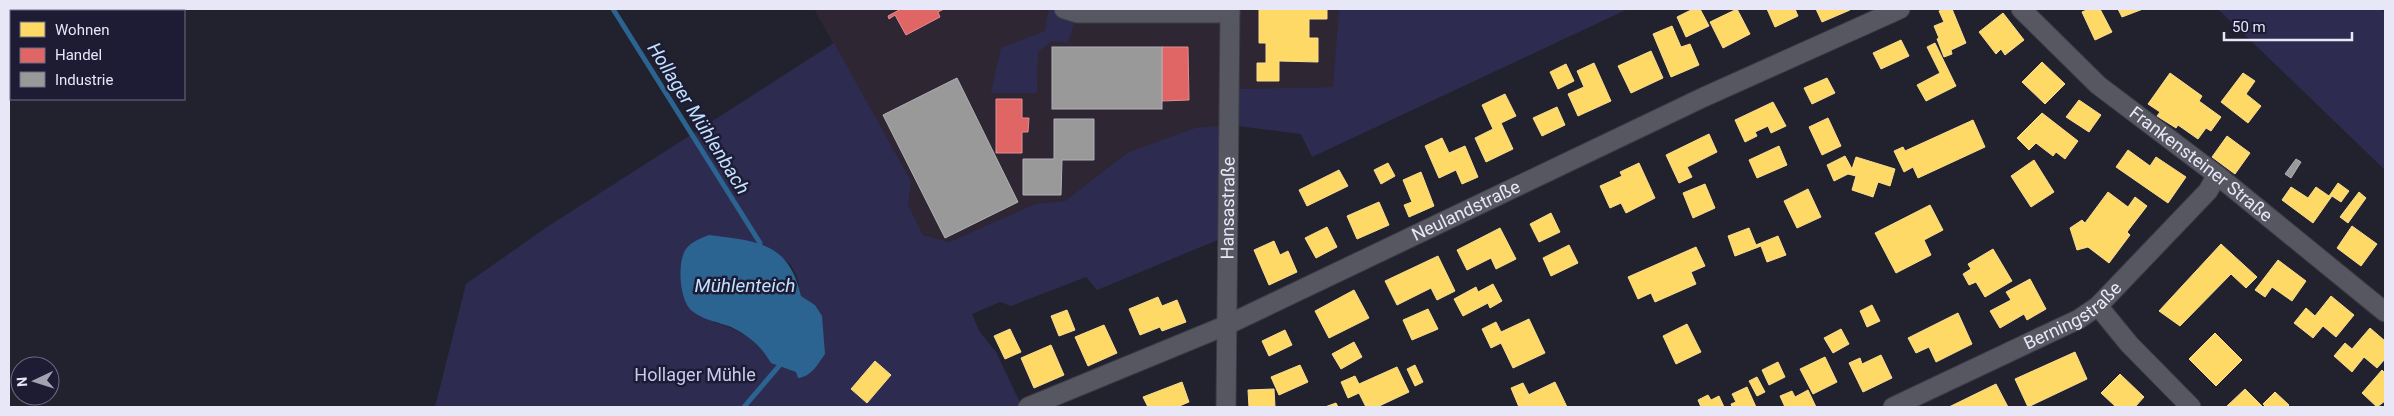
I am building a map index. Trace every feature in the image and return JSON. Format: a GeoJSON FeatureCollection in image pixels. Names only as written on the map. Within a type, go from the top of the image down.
{"type":"FeatureCollection","features":[{"type":"Feature","properties":{"kind":"street"},"geometry":{"type":"LineString","coordinates":[[1064,9],[1077,13],[1230,11]]}},
{"type":"Feature","properties":{"kind":"street","name":"Neulandstraße"},"geometry":{"type":"LineString","coordinates":[[1028,407],[1227,325],[1704,96],[1900,9]]}},
{"type":"Feature","properties":{"kind":"street","name":"Frankensteiner Straße"},"geometry":{"type":"LineString","coordinates":[[2021,9],[2098,85],[2217,175],[2385,312]]}},
{"type":"Feature","properties":{"kind":"street","name":"Hansastraße"},"geometry":{"type":"LineString","coordinates":[[1226,407],[1230,11]]}},
{"type":"Feature","properties":{"kind":"street","name":"Berningstraße"},"geometry":{"type":"LineString","coordinates":[[1893,407],[2079,319],[2098,306],[2208,191],[2217,175]]}},
{"type":"Feature","properties":{"kind":"street"},"geometry":{"type":"LineString","coordinates":[[2098,306],[2129,344],[2191,407]]}},
{"type":"Feature","properties":{"kind":"shaded area"},"geometry":{"type":"Polygon","coordinates":[[[814,9],[1339,9],[1334,87],[1230,89],[1230,125],[1127,153],[1065,201],[1035,204],[949,242],[923,235],[908,205],[911,181],[814,9]]]}},
{"type":"Feature","properties":{"kind":"green space"},"geometry":{"type":"Polygon","coordinates":[[[1049,9],[1064,9],[1077,13],[1068,43],[1052,41],[1038,52],[1037,93],[991,93],[1001,48],[1045,31],[1049,9]]]}},
{"type":"Feature","properties":{"kind":"green space","name":"Hollager Mühle"},"geometry":{"type":"Polygon","coordinates":[[[1339,9],[1628,9],[1312,157],[1301,134],[1230,125],[1220,239],[1097,290],[1086,277],[1011,306],[1000,302],[972,314],[979,331],[996,352],[1022,407],[435,407],[466,284],[544,229],[834,43],[911,181],[908,205],[923,235],[949,242],[1035,204],[1065,201],[1127,153],[1195,128],[1229,125],[1230,89],[1333,87],[1339,9]],[[774,251],[713,322],[731,328],[754,341],[771,363],[822,317],[815,305],[801,296],[797,277],[791,265],[774,251]]]}},
{"type":"Feature","properties":{"kind":"green space"},"geometry":{"type":"Polygon","coordinates":[[[2218,9],[2381,9],[2385,13],[2385,170],[2218,9]]]}},
{"type":"Feature","properties":{"kind":"water","name":"Mühlenteich"},"geometry":{"type":"Polygon","coordinates":[[[709,235],[742,239],[756,243],[769,248],[788,265],[796,278],[801,296],[815,305],[822,316],[825,354],[810,373],[798,378],[796,372],[771,363],[759,347],[743,334],[731,327],[701,317],[688,306],[684,299],[681,281],[683,255],[691,244],[709,235]]]}},
{"type":"Feature","properties":{"kind":"building: Wohnen"},"geometry":{"type":"Polygon","coordinates":[[[1259,9],[1327,9],[1327,19],[1309,19],[1309,38],[1318,38],[1318,62],[1279,61],[1279,81],[1257,81],[1257,63],[1266,63],[1266,43],[1259,43],[1259,9]]]}},
{"type":"Feature","properties":{"kind":"building: Wohnen"},"geometry":{"type":"Polygon","coordinates":[[[1693,9],[1700,9],[1709,26],[1686,37],[1677,17],[1693,9]]]}},
{"type":"Feature","properties":{"kind":"building: Wohnen"},"geometry":{"type":"Polygon","coordinates":[[[1737,9],[1750,34],[1723,48],[1710,22],[1737,9]]]}},
{"type":"Feature","properties":{"kind":"building: Wohnen"},"geometry":{"type":"Polygon","coordinates":[[[1767,9],[1795,9],[1798,16],[1775,27],[1767,9]]]}},
{"type":"Feature","properties":{"kind":"building: Wohnen"},"geometry":{"type":"Polygon","coordinates":[[[1816,9],[1850,9],[1850,10],[1822,22],[1816,9]]]}},
{"type":"Feature","properties":{"kind":"building: Wohnen"},"geometry":{"type":"Polygon","coordinates":[[[1952,9],[1966,43],[1951,50],[1952,54],[1944,57],[1934,26],[1944,22],[1939,11],[1952,9]]]}},
{"type":"Feature","properties":{"kind":"building: Wohnen"},"geometry":{"type":"Polygon","coordinates":[[[2089,9],[2100,9],[2112,32],[2095,40],[2082,12],[2089,9]]]}},
{"type":"Feature","properties":{"kind":"building: Wohnen"},"geometry":{"type":"Polygon","coordinates":[[[2118,9],[2143,9],[2122,17],[2118,9]]]}},
{"type":"Feature","properties":{"kind":"building: Wohnen"},"geometry":{"type":"Polygon","coordinates":[[[2003,13],[2024,40],[2005,55],[2001,49],[1996,54],[1979,32],[2003,13]]]}},
{"type":"Feature","properties":{"kind":"building: Wohnen"},"geometry":{"type":"Polygon","coordinates":[[[1672,26],[1681,47],[1690,44],[1699,65],[1671,77],[1653,34],[1672,26]]]}},
{"type":"Feature","properties":{"kind":"building: Wohnen"},"geometry":{"type":"Polygon","coordinates":[[[1901,40],[1909,56],[1881,69],[1873,53],[1901,40]]]}},
{"type":"Feature","properties":{"kind":"building: Wohnen"},"geometry":{"type":"Polygon","coordinates":[[[1935,43],[1956,86],[1926,101],[1917,85],[1940,73],[1927,47],[1935,43]]]}},
{"type":"Feature","properties":{"kind":"building: Wohnen"},"geometry":{"type":"Polygon","coordinates":[[[1651,51],[1663,78],[1631,93],[1618,66],[1651,51]]]}},
{"type":"Feature","properties":{"kind":"building: Wohnen"},"geometry":{"type":"Polygon","coordinates":[[[2042,62],[2065,84],[2045,104],[2022,82],[2042,62]]]}},
{"type":"Feature","properties":{"kind":"building: Wohnen"},"geometry":{"type":"Polygon","coordinates":[[[1594,63],[1611,101],[1578,116],[1568,94],[1584,87],[1577,71],[1594,63]]]}},
{"type":"Feature","properties":{"kind":"building: Wohnen"},"geometry":{"type":"Polygon","coordinates":[[[1566,64],[1574,81],[1558,89],[1550,72],[1566,64]]]}},
{"type":"Feature","properties":{"kind":"building: Wohnen"},"geometry":{"type":"Polygon","coordinates":[[[2170,73],[2202,96],[2199,101],[2221,117],[2211,131],[2206,128],[2198,139],[2178,125],[2176,128],[2157,116],[2160,112],[2148,104],[2170,73]]]}},
{"type":"Feature","properties":{"kind":"building: Wohnen"},"geometry":{"type":"Polygon","coordinates":[[[2243,73],[2255,81],[2246,94],[2261,106],[2248,123],[2221,102],[2243,73]]]}},
{"type":"Feature","properties":{"kind":"building: Wohnen"},"geometry":{"type":"Polygon","coordinates":[[[1827,78],[1835,93],[1812,104],[1804,88],[1827,78]]]}},
{"type":"Feature","properties":{"kind":"building: Wohnen"},"geometry":{"type":"Polygon","coordinates":[[[1505,94],[1516,116],[1501,123],[1513,149],[1486,162],[1475,138],[1493,129],[1482,105],[1505,94]]]}},
{"type":"Feature","properties":{"kind":"building: Wohnen"},"geometry":{"type":"Polygon","coordinates":[[[2079,100],[2101,115],[2089,132],[2066,117],[2079,100]]]}},
{"type":"Feature","properties":{"kind":"building: Wohnen"},"geometry":{"type":"Polygon","coordinates":[[[1773,102],[1786,126],[1771,133],[1768,126],[1755,132],[1757,136],[1745,142],[1735,120],[1773,102]]]}},
{"type":"Feature","properties":{"kind":"building: Wohnen"},"geometry":{"type":"Polygon","coordinates":[[[1557,107],[1565,125],[1542,136],[1533,118],[1557,107]]]}},
{"type":"Feature","properties":{"kind":"building: Wohnen"},"geometry":{"type":"Polygon","coordinates":[[[2042,113],[2078,141],[2065,159],[2056,152],[2053,156],[2036,143],[2029,150],[2017,138],[2042,113]]]}},
{"type":"Feature","properties":{"kind":"building: Wohnen"},"geometry":{"type":"Polygon","coordinates":[[[1828,118],[1841,146],[1822,155],[1809,127],[1828,118]]]}},
{"type":"Feature","properties":{"kind":"building: Wohnen"},"geometry":{"type":"Polygon","coordinates":[[[1973,120],[1985,147],[1918,178],[1913,167],[1904,172],[1894,151],[1903,147],[1905,151],[1973,120]]]}},
{"type":"Feature","properties":{"kind":"building: Wohnen"},"geometry":{"type":"Polygon","coordinates":[[[1709,134],[1717,152],[1687,167],[1692,177],[1679,183],[1666,155],[1709,134]]]}},
{"type":"Feature","properties":{"kind":"building: Wohnen"},"geometry":{"type":"Polygon","coordinates":[[[2227,136],[2250,153],[2235,174],[2212,157],[2227,136]]]}},
{"type":"Feature","properties":{"kind":"building: Wohnen"},"geometry":{"type":"Polygon","coordinates":[[[1442,138],[1449,153],[1465,146],[1478,177],[1462,184],[1456,170],[1439,178],[1425,146],[1442,138]]]}},
{"type":"Feature","properties":{"kind":"building: Wohnen"},"geometry":{"type":"Polygon","coordinates":[[[1779,146],[1787,165],[1757,178],[1749,160],[1779,146]]]}},
{"type":"Feature","properties":{"kind":"building: Wohnen"},"geometry":{"type":"Polygon","coordinates":[[[2128,150],[2150,166],[2156,157],[2186,177],[2168,203],[2116,167],[2128,150]]]}},
{"type":"Feature","properties":{"kind":"building: Wohnen"},"geometry":{"type":"Polygon","coordinates":[[[1845,156],[1852,169],[1856,157],[1895,169],[1890,186],[1878,182],[1873,197],[1852,190],[1856,176],[1848,174],[1834,181],[1827,165],[1845,156]]]}},
{"type":"Feature","properties":{"kind":"building: Wohnen"},"geometry":{"type":"Polygon","coordinates":[[[2034,160],[2054,192],[2031,207],[2011,176],[2034,160]]]}},
{"type":"Feature","properties":{"kind":"building: Wohnen"},"geometry":{"type":"Polygon","coordinates":[[[1388,163],[1395,176],[1381,184],[1374,170],[1388,163]]]}},
{"type":"Feature","properties":{"kind":"building: Wohnen"},"geometry":{"type":"Polygon","coordinates":[[[1639,163],[1655,198],[1626,213],[1621,203],[1610,208],[1600,186],[1622,176],[1620,172],[1639,163]]]}},
{"type":"Feature","properties":{"kind":"building: Wohnen"},"geometry":{"type":"Polygon","coordinates":[[[1339,170],[1348,186],[1307,206],[1299,190],[1339,170]]]}},
{"type":"Feature","properties":{"kind":"building: Wohnen"},"geometry":{"type":"Polygon","coordinates":[[[1421,172],[1434,206],[1409,217],[1404,205],[1412,202],[1403,180],[1421,172]]]}},
{"type":"Feature","properties":{"kind":"building: Wohnen"},"geometry":{"type":"Polygon","coordinates":[[[2338,183],[2349,191],[2341,202],[2332,196],[2313,223],[2282,200],[2291,187],[2308,198],[2316,187],[2329,196],[2338,183]]]}},
{"type":"Feature","properties":{"kind":"building: Wohnen"},"geometry":{"type":"Polygon","coordinates":[[[1705,184],[1715,208],[1693,218],[1683,193],[1705,184]]]}},
{"type":"Feature","properties":{"kind":"building: Wohnen"},"geometry":{"type":"Polygon","coordinates":[[[1808,189],[1821,217],[1797,228],[1784,201],[1808,189]]]}},
{"type":"Feature","properties":{"kind":"building: Wohnen"},"geometry":{"type":"Polygon","coordinates":[[[2108,192],[2128,207],[2135,197],[2147,206],[2127,232],[2130,235],[2109,263],[2088,247],[2077,250],[2070,228],[2082,220],[2085,223],[2108,192]]]}},
{"type":"Feature","properties":{"kind":"building: Wohnen"},"geometry":{"type":"Polygon","coordinates":[[[2359,192],[2366,198],[2348,223],[2340,217],[2359,192]]]}},
{"type":"Feature","properties":{"kind":"building: Wohnen"},"geometry":{"type":"Polygon","coordinates":[[[1379,202],[1389,225],[1357,239],[1347,216],[1379,202]]]}},
{"type":"Feature","properties":{"kind":"building: Wohnen"},"geometry":{"type":"Polygon","coordinates":[[[1930,205],[1943,230],[1924,240],[1931,255],[1896,273],[1875,233],[1930,205]]]}},
{"type":"Feature","properties":{"kind":"building: Wohnen"},"geometry":{"type":"Polygon","coordinates":[[[1551,213],[1560,232],[1539,242],[1530,224],[1551,213]]]}},
{"type":"Feature","properties":{"kind":"building: Wohnen"},"geometry":{"type":"Polygon","coordinates":[[[2352,226],[2377,244],[2361,266],[2337,248],[2352,226]]]}},
{"type":"Feature","properties":{"kind":"building: Wohnen"},"geometry":{"type":"Polygon","coordinates":[[[1327,227],[1337,247],[1316,258],[1305,238],[1327,227]]]}},
{"type":"Feature","properties":{"kind":"building: Wohnen"},"geometry":{"type":"Polygon","coordinates":[[[1500,228],[1516,259],[1496,269],[1491,258],[1467,270],[1457,250],[1500,228]]]}},
{"type":"Feature","properties":{"kind":"building: Wohnen"},"geometry":{"type":"Polygon","coordinates":[[[1749,228],[1756,245],[1778,236],[1786,255],[1767,262],[1761,246],[1735,256],[1728,236],[1749,228]]]}},
{"type":"Feature","properties":{"kind":"building: Wohnen"},"geometry":{"type":"Polygon","coordinates":[[[1274,241],[1280,255],[1288,251],[1297,272],[1269,285],[1254,250],[1274,241]]]}},
{"type":"Feature","properties":{"kind":"building: Wohnen"},"geometry":{"type":"Polygon","coordinates":[[[2221,244],[2257,277],[2246,288],[2231,274],[2180,326],[2159,311],[2221,244]]]}},
{"type":"Feature","properties":{"kind":"building: Wohnen"},"geometry":{"type":"Polygon","coordinates":[[[1569,245],[1578,263],[1551,276],[1543,258],[1569,245]]]}},
{"type":"Feature","properties":{"kind":"building: Wohnen"},"geometry":{"type":"Polygon","coordinates":[[[1696,247],[1705,266],[1691,272],[1696,284],[1655,302],[1651,293],[1638,299],[1628,277],[1696,247]]]}},
{"type":"Feature","properties":{"kind":"building: Wohnen"},"geometry":{"type":"Polygon","coordinates":[[[1993,249],[2012,281],[1985,297],[1976,282],[1969,285],[1963,274],[1971,269],[1968,264],[1993,249]]]}},
{"type":"Feature","properties":{"kind":"building: Wohnen"},"geometry":{"type":"Polygon","coordinates":[[[1438,256],[1455,291],[1437,300],[1431,288],[1397,305],[1385,281],[1438,256]]]}},
{"type":"Feature","properties":{"kind":"building: Wohnen"},"geometry":{"type":"Polygon","coordinates":[[[2278,260],[2306,281],[2292,301],[2272,287],[2265,297],[2255,290],[2278,260]]]}},
{"type":"Feature","properties":{"kind":"building: Wohnen"},"geometry":{"type":"Polygon","coordinates":[[[2030,279],[2046,309],[2027,320],[2024,314],[2000,328],[1990,311],[2011,300],[2006,292],[2030,279]]]}},
{"type":"Feature","properties":{"kind":"building: Wohnen"},"geometry":{"type":"Polygon","coordinates":[[[1493,284],[1502,301],[1490,308],[1488,303],[1463,316],[1454,299],[1476,287],[1478,292],[1493,284]]]}},
{"type":"Feature","properties":{"kind":"building: Wohnen"},"geometry":{"type":"Polygon","coordinates":[[[1354,290],[1369,318],[1329,338],[1315,311],[1354,290]]]}},
{"type":"Feature","properties":{"kind":"building: Wohnen"},"geometry":{"type":"Polygon","coordinates":[[[2331,296],[2354,315],[2336,337],[2323,326],[2313,338],[2294,323],[2306,308],[2315,316],[2331,296]]]}},
{"type":"Feature","properties":{"kind":"building: Wohnen"},"geometry":{"type":"Polygon","coordinates":[[[1158,297],[1162,306],[1177,300],[1186,322],[1162,331],[1160,327],[1140,335],[1129,309],[1158,297]]]}},
{"type":"Feature","properties":{"kind":"building: Wohnen"},"geometry":{"type":"Polygon","coordinates":[[[1872,305],[1880,321],[1867,327],[1860,311],[1872,305]]]}},
{"type":"Feature","properties":{"kind":"building: Wohnen"},"geometry":{"type":"Polygon","coordinates":[[[1428,309],[1438,329],[1412,340],[1403,320],[1428,309]]]}},
{"type":"Feature","properties":{"kind":"building: Wohnen"},"geometry":{"type":"Polygon","coordinates":[[[1067,310],[1075,330],[1059,336],[1051,316],[1067,310]]]}},
{"type":"Feature","properties":{"kind":"building: Wohnen"},"geometry":{"type":"Polygon","coordinates":[[[1958,313],[1972,344],[1936,362],[1929,347],[1916,353],[1908,338],[1958,313]]]}},
{"type":"Feature","properties":{"kind":"building: Wohnen"},"geometry":{"type":"Polygon","coordinates":[[[1529,319],[1545,353],[1513,368],[1501,343],[1491,348],[1482,329],[1496,322],[1501,332],[1529,319]]]}},
{"type":"Feature","properties":{"kind":"building: Wohnen"},"geometry":{"type":"Polygon","coordinates":[[[1687,324],[1701,352],[1676,364],[1663,336],[1687,324]]]}},
{"type":"Feature","properties":{"kind":"building: Wohnen"},"geometry":{"type":"Polygon","coordinates":[[[1104,325],[1117,353],[1088,366],[1075,337],[1104,325]]]}},
{"type":"Feature","properties":{"kind":"building: Wohnen"},"geometry":{"type":"Polygon","coordinates":[[[2370,328],[2385,341],[2385,359],[2377,368],[2364,357],[2352,372],[2334,356],[2345,343],[2352,349],[2370,328]]]}},
{"type":"Feature","properties":{"kind":"building: Wohnen"},"geometry":{"type":"Polygon","coordinates":[[[1010,329],[1021,352],[1005,359],[994,336],[1010,329]]]}},
{"type":"Feature","properties":{"kind":"building: Wohnen"},"geometry":{"type":"Polygon","coordinates":[[[1841,329],[1849,344],[1833,353],[1824,338],[1841,329]]]}},
{"type":"Feature","properties":{"kind":"building: Wohnen"},"geometry":{"type":"Polygon","coordinates":[[[1285,330],[1292,345],[1269,356],[1262,341],[1285,330]]]}},
{"type":"Feature","properties":{"kind":"building: Wohnen"},"geometry":{"type":"Polygon","coordinates":[[[2215,333],[2242,360],[2216,386],[2189,359],[2215,333]]]}},
{"type":"Feature","properties":{"kind":"building: Wohnen"},"geometry":{"type":"Polygon","coordinates":[[[1354,342],[1362,357],[1341,369],[1332,354],[1354,342]]]}},
{"type":"Feature","properties":{"kind":"building: Wohnen"},"geometry":{"type":"Polygon","coordinates":[[[1051,345],[1064,375],[1034,388],[1021,358],[1051,345]]]}},
{"type":"Feature","properties":{"kind":"building: Wohnen"},"geometry":{"type":"Polygon","coordinates":[[[2075,352],[2087,379],[2028,407],[2015,379],[2075,352]]]}},
{"type":"Feature","properties":{"kind":"building: Wohnen"},"geometry":{"type":"Polygon","coordinates":[[[1881,355],[1892,378],[1863,392],[1849,363],[1860,358],[1862,364],[1881,355]]]}},
{"type":"Feature","properties":{"kind":"building: Wohnen"},"geometry":{"type":"Polygon","coordinates":[[[1825,357],[1837,382],[1813,394],[1800,369],[1825,357]]]}},
{"type":"Feature","properties":{"kind":"building: Wohnen"},"geometry":{"type":"Polygon","coordinates":[[[875,361],[891,375],[867,403],[851,389],[875,361]]]}},
{"type":"Feature","properties":{"kind":"building: Wohnen"},"geometry":{"type":"Polygon","coordinates":[[[1778,362],[1785,377],[1769,385],[1762,370],[1778,362]]]}},
{"type":"Feature","properties":{"kind":"building: Wohnen"},"geometry":{"type":"Polygon","coordinates":[[[1300,365],[1308,382],[1279,395],[1271,377],[1300,365]]]}},
{"type":"Feature","properties":{"kind":"building: Wohnen"},"geometry":{"type":"Polygon","coordinates":[[[1415,365],[1423,382],[1415,386],[1407,369],[1415,365]]]}},
{"type":"Feature","properties":{"kind":"building: Wohnen"},"geometry":{"type":"Polygon","coordinates":[[[1397,367],[1409,392],[1377,407],[1366,407],[1359,393],[1348,398],[1341,382],[1355,376],[1359,384],[1397,367]]]}},
{"type":"Feature","properties":{"kind":"building: Wohnen"},"geometry":{"type":"Polygon","coordinates":[[[2382,370],[2385,373],[2385,401],[2377,407],[2362,393],[2382,370]]]}},
{"type":"Feature","properties":{"kind":"building: Wohnen"},"geometry":{"type":"Polygon","coordinates":[[[2120,374],[2144,397],[2135,407],[2116,407],[2101,393],[2120,374]]]}},
{"type":"Feature","properties":{"kind":"building: Wohnen"},"geometry":{"type":"Polygon","coordinates":[[[1757,377],[1765,392],[1757,396],[1749,381],[1757,377]]]}},
{"type":"Feature","properties":{"kind":"building: Wohnen"},"geometry":{"type":"Polygon","coordinates":[[[1182,382],[1189,402],[1177,407],[1148,407],[1143,397],[1182,382]]]}},
{"type":"Feature","properties":{"kind":"building: Wohnen"},"geometry":{"type":"Polygon","coordinates":[[[1555,382],[1567,407],[1532,407],[1526,396],[1555,382]]]}},
{"type":"Feature","properties":{"kind":"building: Wohnen"},"geometry":{"type":"Polygon","coordinates":[[[1523,383],[1529,395],[1526,396],[1532,407],[1519,407],[1511,388],[1523,383]]]}},
{"type":"Feature","properties":{"kind":"building: Wohnen"},"geometry":{"type":"Polygon","coordinates":[[[1996,384],[2008,407],[1949,407],[1996,384]]]}},
{"type":"Feature","properties":{"kind":"building: Wohnen"},"geometry":{"type":"Polygon","coordinates":[[[1747,387],[1756,407],[1732,407],[1731,404],[1736,402],[1732,394],[1747,387]]]}},
{"type":"Feature","properties":{"kind":"building: Wohnen"},"geometry":{"type":"Polygon","coordinates":[[[1274,389],[1275,407],[1249,407],[1248,390],[1274,389]]]}},
{"type":"Feature","properties":{"kind":"building: Wohnen"},"geometry":{"type":"Polygon","coordinates":[[[2245,389],[2263,407],[2226,407],[2245,389]]]}},
{"type":"Feature","properties":{"kind":"building: Wohnen"},"geometry":{"type":"Polygon","coordinates":[[[1808,390],[1816,407],[1785,407],[1780,396],[1792,391],[1795,397],[1808,390]]]}},
{"type":"Feature","properties":{"kind":"building: Wohnen"},"geometry":{"type":"Polygon","coordinates":[[[2275,392],[2289,405],[2287,407],[2266,407],[2263,404],[2275,392]]]}},
{"type":"Feature","properties":{"kind":"building: Wohnen"},"geometry":{"type":"Polygon","coordinates":[[[1708,395],[1711,400],[1719,396],[1724,407],[1701,407],[1698,400],[1708,395]]]}},
{"type":"Feature","properties":{"kind":"building: Wohnen"},"geometry":{"type":"Polygon","coordinates":[[[1336,403],[1338,407],[1325,407],[1336,403]]]}},
{"type":"Feature","properties":{"kind":"building: Handel"},"geometry":{"type":"Polygon","coordinates":[[[901,9],[944,9],[938,12],[940,17],[906,35],[895,15],[889,19],[888,16],[901,9]]]}},
{"type":"Feature","properties":{"kind":"building: Handel"},"geometry":{"type":"Polygon","coordinates":[[[1162,47],[1188,47],[1189,100],[1162,101],[1162,47]]]}},
{"type":"Feature","properties":{"kind":"building: Handel"},"geometry":{"type":"Polygon","coordinates":[[[996,99],[1022,99],[1022,118],[1029,118],[1028,132],[1022,132],[1022,153],[996,153],[996,99]]]}},
{"type":"Feature","properties":{"kind":"building: Industrie"},"geometry":{"type":"Polygon","coordinates":[[[1052,47],[1162,47],[1162,109],[1052,109],[1052,47]]]}},
{"type":"Feature","properties":{"kind":"building: Industrie"},"geometry":{"type":"Polygon","coordinates":[[[957,78],[1018,202],[945,238],[883,115],[957,78]]]}},
{"type":"Feature","properties":{"kind":"building: Industrie"},"geometry":{"type":"Polygon","coordinates":[[[1054,119],[1094,119],[1094,160],[1062,160],[1061,195],[1023,195],[1023,159],[1054,159],[1054,119]]]}},
{"type":"Feature","properties":{"kind":"building: Industrie"},"geometry":{"type":"Polygon","coordinates":[[[2296,159],[2301,162],[2291,178],[2285,174],[2296,159]]]}},
{"type":"Feature","properties":{"kind":"waterway","name":"Hollager Mühlenbach"},"geometry":{"type":"LineString","coordinates":[[613,9],[760,243]]}},
{"type":"Feature","properties":{"kind":"waterway","name":"Hollager Mühlenbach"},"geometry":{"type":"LineString","coordinates":[[744,407],[779,366]]}}]}
